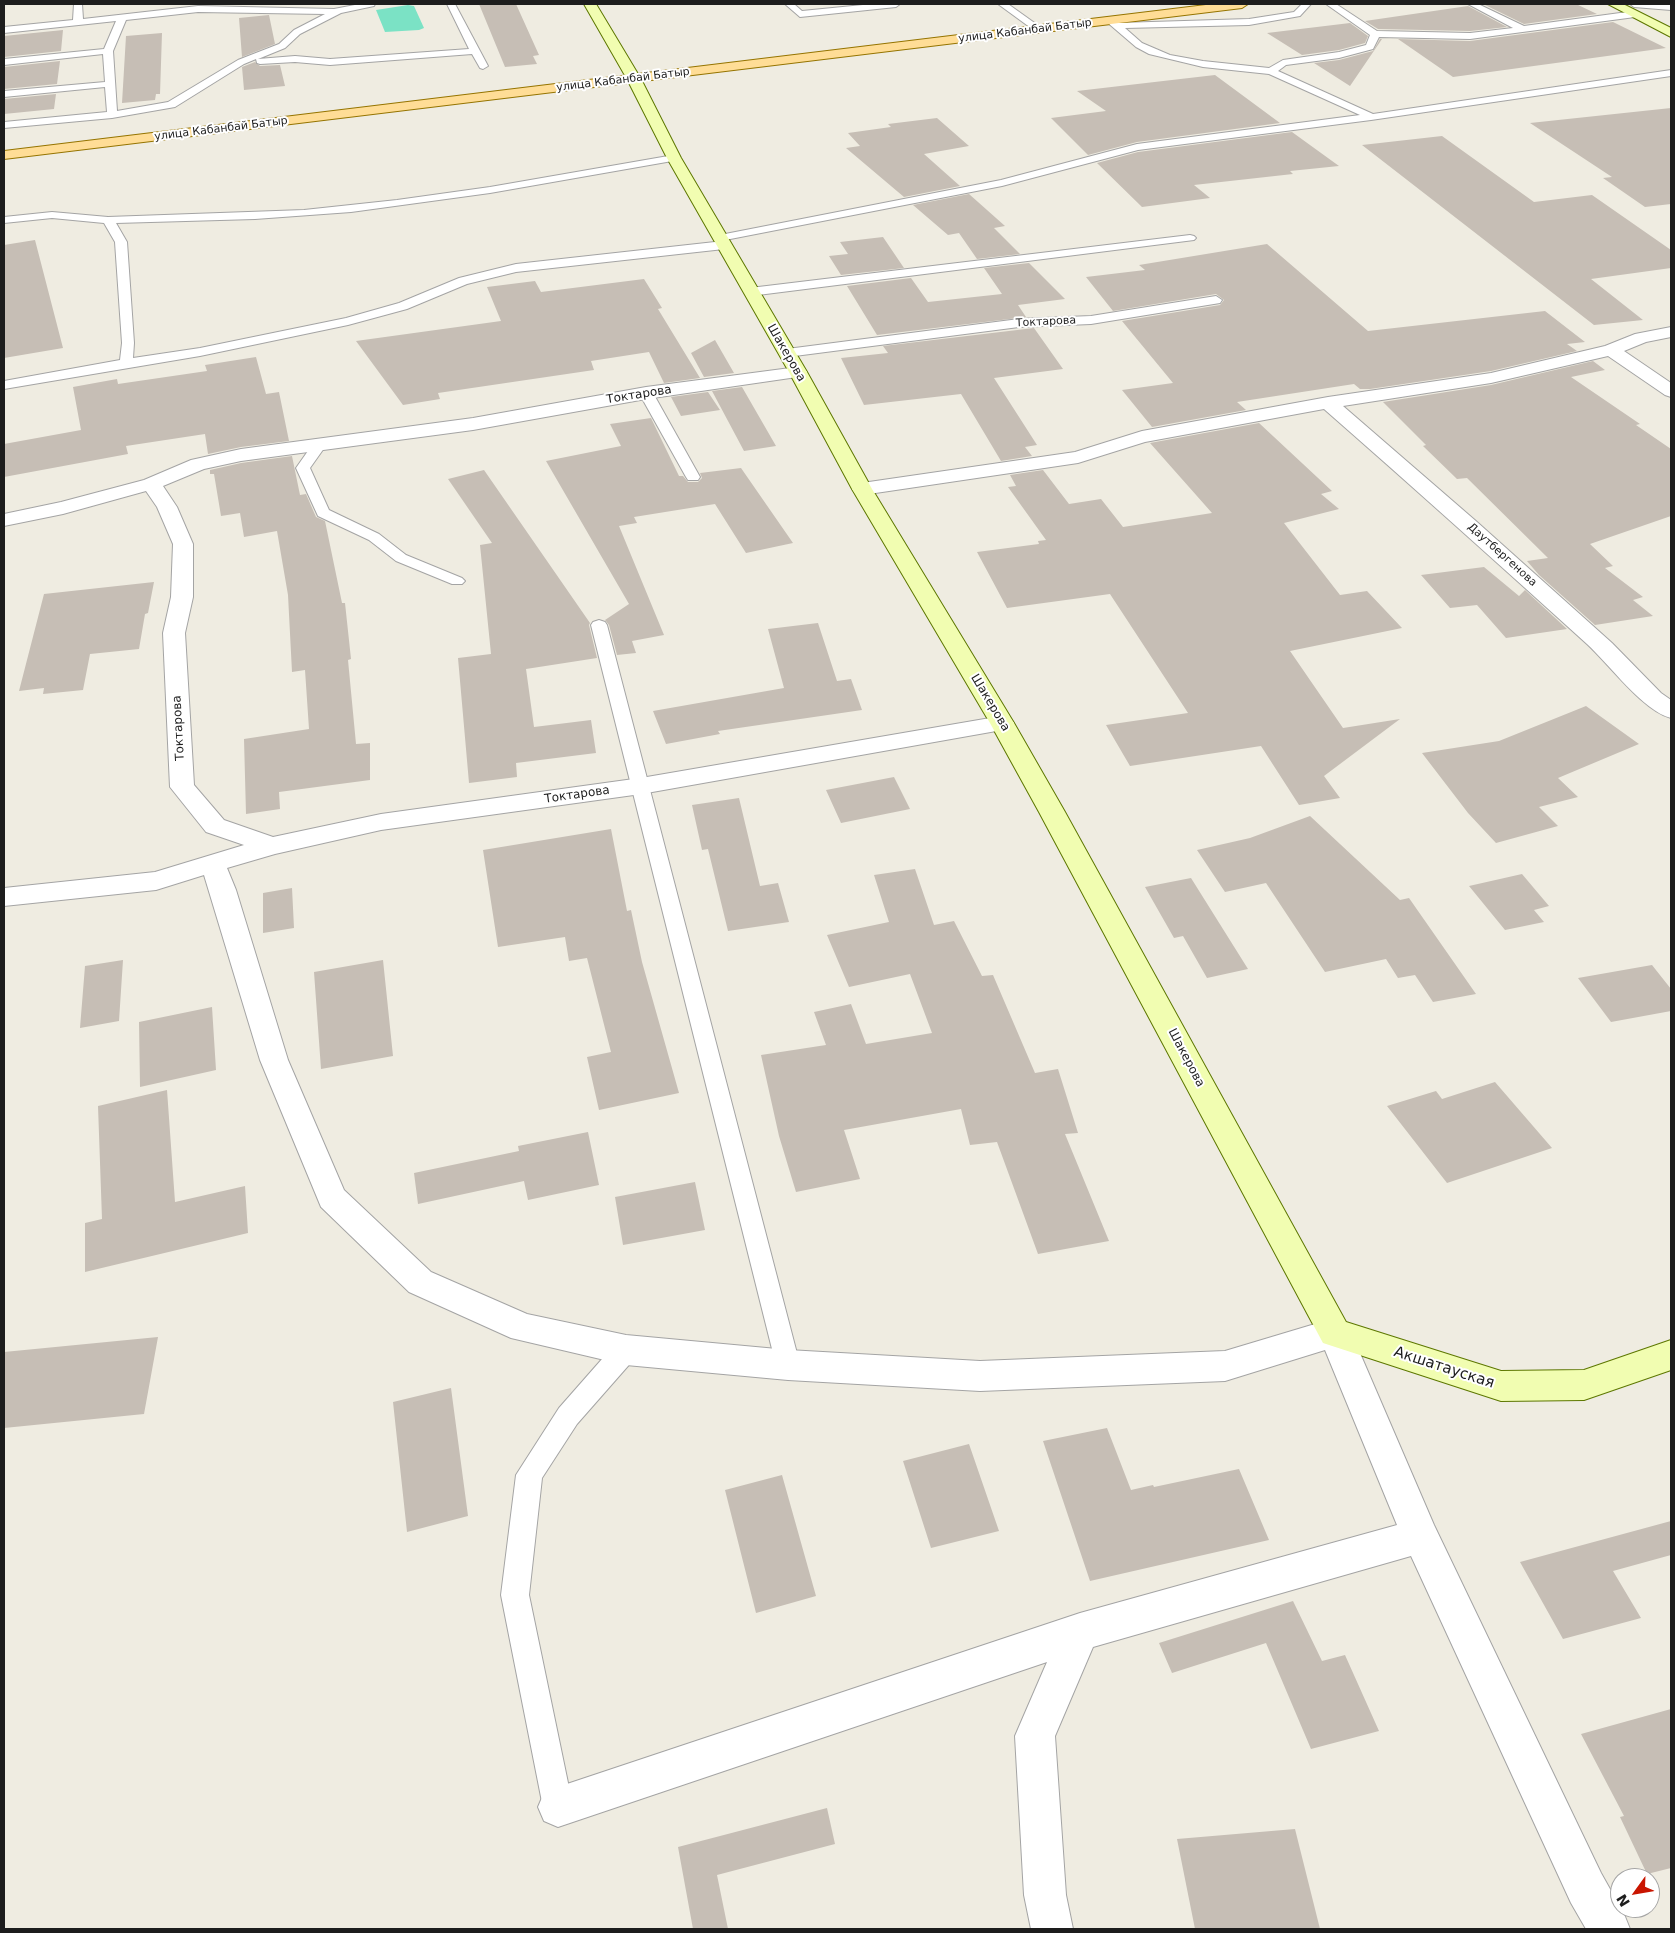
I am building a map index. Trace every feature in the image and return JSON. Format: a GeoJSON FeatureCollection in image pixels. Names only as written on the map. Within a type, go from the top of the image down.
{"type":"FeatureCollection","features":[{"type":"Feature","properties":{"kind":"main road","name":"улица Кабанбай Батыр"},"geometry":{"type":"LineString","coordinates":[[4,155],[1038,30],[1114,23],[1242,4]]}},
{"type":"Feature","properties":{"kind":"street","name":"Шакерова"},"geometry":{"type":"LineString","coordinates":[[590,4],[634,79],[674,158],[862,489],[1002,723],[1134,961],[1284,1243],[1336,1333]]}},
{"type":"Feature","properties":{"kind":"street"},"geometry":{"type":"LineString","coordinates":[[1614,4],[1635,9],[1671,33]]}},
{"type":"Feature","properties":{"kind":"street"},"geometry":{"type":"LineString","coordinates":[[862,489],[1078,458],[1142,437],[1328,403],[1491,378],[1611,350],[1642,338],[1671,332]]}},
{"type":"Feature","properties":{"kind":"street"},"geometry":{"type":"LineString","coordinates":[[1611,350],[1671,391]]}},
{"type":"Feature","properties":{"kind":"street","name":"Токтарова"},"geometry":{"type":"LineString","coordinates":[[792,363],[646,394],[473,424],[241,455],[198,464],[151,484],[167,507],[183,544],[182,597],[174,633],[182,788],[215,826],[272,846],[381,822],[641,786],[1002,723]]}},
{"type":"Feature","properties":{"kind":"street","name":"Даутбергенова"},"geometry":{"type":"LineString","coordinates":[[1328,403],[1470,526],[1604,648],[1653,698],[1671,711]]}},
{"type":"Feature","properties":{"kind":"street"},"geometry":{"type":"LineString","coordinates":[[4,520],[63,508],[151,484]]}},
{"type":"Feature","properties":{"kind":"street"},"geometry":{"type":"LineString","coordinates":[[4,897],[156,881],[272,846]]}},
{"type":"Feature","properties":{"kind":"street"},"geometry":{"type":"LineString","coordinates":[[212,863],[223,890],[274,1060],[332,1198],[420,1282],[523,1328],[626,1350],[788,1365],[980,1376],[1225,1366],[1336,1333],[1420,1536],[1586,1888],[1609,1929]]}},
{"type":"Feature","properties":{"kind":"street","name":"Акшатауская"},"geometry":{"type":"LineString","coordinates":[[1336,1333],[1501,1386],[1584,1384],[1671,1356]]}},
{"type":"Feature","properties":{"kind":"street"},"geometry":{"type":"LineString","coordinates":[[558,1807],[1080,1632],[1420,1536]]}},
{"type":"Feature","properties":{"kind":"street"},"geometry":{"type":"LineString","coordinates":[[1052,1929],[1045,1895],[1035,1736],[1080,1632]]}},
{"type":"Feature","properties":{"kind":"lane"},"geometry":{"type":"LineString","coordinates":[[78,4],[78,23]]}},
{"type":"Feature","properties":{"kind":"lane"},"geometry":{"type":"LineString","coordinates":[[4,30],[198,9],[238,8],[290,12],[338,11],[371,4]]}},
{"type":"Feature","properties":{"kind":"lane"},"geometry":{"type":"LineString","coordinates":[[451,4],[482,66]]}},
{"type":"Feature","properties":{"kind":"lane"},"geometry":{"type":"LineString","coordinates":[[789,4],[800,14],[896,4]]}},
{"type":"Feature","properties":{"kind":"lane"},"geometry":{"type":"LineString","coordinates":[[1002,4],[1038,30]]}},
{"type":"Feature","properties":{"kind":"lane"},"geometry":{"type":"LineString","coordinates":[[1114,23],[1249,22],[1297,14],[1307,4]]}},
{"type":"Feature","properties":{"kind":"lane"},"geometry":{"type":"LineString","coordinates":[[1330,4],[1375,34],[1470,36],[1635,9],[1671,7]]}},
{"type":"Feature","properties":{"kind":"lane"},"geometry":{"type":"LineString","coordinates":[[1472,4],[1521,28]]}},
{"type":"Feature","properties":{"kind":"lane"},"geometry":{"type":"LineString","coordinates":[[4,131],[4,125],[112,115],[171,105],[241,62],[282,46],[297,32],[338,11]]}},
{"type":"Feature","properties":{"kind":"lane"},"geometry":{"type":"LineString","coordinates":[[112,115],[108,51],[122,18]]}},
{"type":"Feature","properties":{"kind":"lane"},"geometry":{"type":"LineString","coordinates":[[1114,23],[1140,45],[1163,56],[1272,71],[1287,80],[1352,106],[1371,117]]}},
{"type":"Feature","properties":{"kind":"lane"},"geometry":{"type":"LineString","coordinates":[[1272,71],[1283,63],[1370,47],[1375,34]]}},
{"type":"Feature","properties":{"kind":"lane"},"geometry":{"type":"LineString","coordinates":[[4,62],[108,51]]}},
{"type":"Feature","properties":{"kind":"lane"},"geometry":{"type":"LineString","coordinates":[[241,62],[296,58],[330,62],[475,51]]}},
{"type":"Feature","properties":{"kind":"lane"},"geometry":{"type":"LineString","coordinates":[[4,385],[200,352],[348,321],[403,306],[462,281],[516,268],[722,242],[1002,183],[1137,147],[1371,117],[1671,73]]}},
{"type":"Feature","properties":{"kind":"lane"},"geometry":{"type":"LineString","coordinates":[[4,94],[110,84]]}},
{"type":"Feature","properties":{"kind":"lane"},"geometry":{"type":"LineString","coordinates":[[4,220],[52,215],[108,220],[303,213],[508,188],[674,158]]}},
{"type":"Feature","properties":{"kind":"lane"},"geometry":{"type":"LineString","coordinates":[[108,220],[121,242],[128,343],[126,363]]}},
{"type":"Feature","properties":{"kind":"lane"},"geometry":{"type":"LineString","coordinates":[[750,292],[1190,238]]}},
{"type":"Feature","properties":{"kind":"lane","name":"Токтарова"},"geometry":{"type":"LineString","coordinates":[[792,363],[1019,323],[1091,320],[1216,300]]}},
{"type":"Feature","properties":{"kind":"lane"},"geometry":{"type":"LineString","coordinates":[[646,394],[693,477]]}},
{"type":"Feature","properties":{"kind":"lane"},"geometry":{"type":"LineString","coordinates":[[320,444],[303,468],[322,513],[374,537],[401,558],[457,582]]}},
{"type":"Feature","properties":{"kind":"lane"},"geometry":{"type":"LineString","coordinates":[[599,625],[788,1365]]}},
{"type":"Feature","properties":{"kind":"lane"},"geometry":{"type":"LineString","coordinates":[[558,1807],[515,1595],[529,1475],[568,1416],[626,1350]]}},
{"type":"Feature","properties":{"kind":"green space"},"geometry":{"type":"Polygon","coordinates":[[[408,5],[414,6],[424,28],[385,32],[376,10],[408,5]]]}},
{"type":"Feature","properties":{"kind":"building"},"geometry":{"type":"Polygon","coordinates":[[[479,4],[516,4],[539,55],[533,56],[537,64],[505,67],[479,4]]]}},
{"type":"Feature","properties":{"kind":"building"},"geometry":{"type":"Polygon","coordinates":[[[1483,4],[1576,4],[1597,14],[1524,24],[1483,4]]]}},
{"type":"Feature","properties":{"kind":"building"},"geometry":{"type":"Polygon","coordinates":[[[1468,6],[1507,27],[1470,31],[1378,29],[1365,21],[1468,6]]]}},
{"type":"Feature","properties":{"kind":"building"},"geometry":{"type":"Polygon","coordinates":[[[269,15],[275,44],[242,57],[239,18],[269,15]]]}},
{"type":"Feature","properties":{"kind":"building"},"geometry":{"type":"Polygon","coordinates":[[[1613,22],[1666,48],[1453,77],[1398,39],[1470,41],[1613,22]]]}},
{"type":"Feature","properties":{"kind":"building"},"geometry":{"type":"Polygon","coordinates":[[[1350,23],[1368,36],[1365,43],[1339,50],[1302,55],[1267,33],[1350,23]]]}},
{"type":"Feature","properties":{"kind":"building"},"geometry":{"type":"Polygon","coordinates":[[[63,30],[61,51],[4,57],[4,36],[63,30]]]}},
{"type":"Feature","properties":{"kind":"building"},"geometry":{"type":"Polygon","coordinates":[[[162,33],[160,94],[156,94],[155,100],[122,103],[126,36],[162,33]]]}},
{"type":"Feature","properties":{"kind":"building"},"geometry":{"type":"Polygon","coordinates":[[[1380,39],[1382,39],[1350,86],[1314,63],[1339,60],[1373,51],[1380,39]]]}},
{"type":"Feature","properties":{"kind":"building"},"geometry":{"type":"Polygon","coordinates":[[[60,61],[57,84],[4,89],[4,67],[60,61]]]}},
{"type":"Feature","properties":{"kind":"building"},"geometry":{"type":"Polygon","coordinates":[[[255,62],[260,66],[280,65],[285,86],[244,90],[242,67],[255,62]]]}},
{"type":"Feature","properties":{"kind":"building"},"geometry":{"type":"Polygon","coordinates":[[[1215,75],[1280,123],[1137,142],[1088,155],[1051,118],[1106,111],[1077,91],[1215,75]]]}},
{"type":"Feature","properties":{"kind":"building"},"geometry":{"type":"Polygon","coordinates":[[[56,94],[54,109],[4,114],[4,99],[56,94]]]}},
{"type":"Feature","properties":{"kind":"building"},"geometry":{"type":"Polygon","coordinates":[[[1671,108],[1671,204],[1645,207],[1603,178],[1612,177],[1530,123],[1671,108]]]}},
{"type":"Feature","properties":{"kind":"building"},"geometry":{"type":"Polygon","coordinates":[[[937,118],[969,146],[924,154],[960,186],[904,197],[846,148],[860,146],[848,133],[891,127],[888,124],[937,118]]]}},
{"type":"Feature","properties":{"kind":"building"},"geometry":{"type":"Polygon","coordinates":[[[1292,132],[1339,166],[1290,171],[1293,174],[1194,185],[1210,198],[1142,207],[1097,163],[1138,152],[1292,132]]]}},
{"type":"Feature","properties":{"kind":"building"},"geometry":{"type":"Polygon","coordinates":[[[1442,136],[1534,202],[1592,195],[1671,250],[1671,268],[1591,279],[1643,320],[1594,325],[1362,145],[1442,136]]]}},
{"type":"Feature","properties":{"kind":"building"},"geometry":{"type":"Polygon","coordinates":[[[969,194],[1005,226],[994,228],[1020,254],[977,259],[959,233],[948,235],[913,205],[969,194]]]}},
{"type":"Feature","properties":{"kind":"building"},"geometry":{"type":"Polygon","coordinates":[[[883,237],[904,268],[841,275],[829,256],[848,254],[840,242],[883,237]]]}},
{"type":"Feature","properties":{"kind":"building"},"geometry":{"type":"Polygon","coordinates":[[[35,240],[63,348],[4,358],[4,245],[35,240]]]}},
{"type":"Feature","properties":{"kind":"building"},"geometry":{"type":"Polygon","coordinates":[[[1267,244],[1368,331],[1545,311],[1585,342],[1567,344],[1577,351],[1491,371],[1370,389],[1360,389],[1354,384],[1237,402],[1246,410],[1152,427],[1122,390],[1173,383],[1122,321],[1220,305],[1224,300],[1216,294],[1113,311],[1086,277],[1145,270],[1139,265],[1267,244]]]}},
{"type":"Feature","properties":{"kind":"building"},"geometry":{"type":"Polygon","coordinates":[[[1029,263],[1065,299],[1018,305],[1026,317],[877,335],[847,286],[911,278],[928,302],[1002,294],[984,268],[1029,263]]]}},
{"type":"Feature","properties":{"kind":"building"},"geometry":{"type":"Polygon","coordinates":[[[644,279],[662,308],[658,309],[700,378],[664,383],[649,352],[591,361],[594,370],[438,393],[440,399],[403,405],[356,341],[501,321],[487,287],[535,281],[541,292],[644,279]]]}},
{"type":"Feature","properties":{"kind":"building"},"geometry":{"type":"Polygon","coordinates":[[[1034,328],[1063,369],[994,378],[1037,445],[1025,447],[1032,456],[1001,461],[961,394],[864,405],[841,358],[888,353],[883,346],[1034,328]]]}},
{"type":"Feature","properties":{"kind":"building"},"geometry":{"type":"Polygon","coordinates":[[[715,340],[734,373],[704,377],[691,353],[715,340]]]}},
{"type":"Feature","properties":{"kind":"building"},"geometry":{"type":"Polygon","coordinates":[[[256,357],[266,394],[279,392],[289,441],[241,447],[208,454],[205,434],[126,446],[128,454],[4,477],[4,444],[81,430],[73,387],[117,379],[118,384],[207,371],[205,365],[256,357]]]}},
{"type":"Feature","properties":{"kind":"building"},"geometry":{"type":"Polygon","coordinates":[[[1593,361],[1605,370],[1571,377],[1640,424],[1636,425],[1671,449],[1671,516],[1590,544],[1613,566],[1605,568],[1643,597],[1633,600],[1653,616],[1595,625],[1539,575],[1527,561],[1548,558],[1467,478],[1457,479],[1423,446],[1426,445],[1383,402],[1491,385],[1593,361]]]}},
{"type":"Feature","properties":{"kind":"building"},"geometry":{"type":"Polygon","coordinates":[[[742,387],[776,446],[744,451],[712,391],[742,387]]]}},
{"type":"Feature","properties":{"kind":"building"},"geometry":{"type":"Polygon","coordinates":[[[708,392],[720,410],[681,416],[671,397],[708,392]]]}},
{"type":"Feature","properties":{"kind":"building"},"geometry":{"type":"Polygon","coordinates":[[[651,418],[679,476],[683,476],[688,482],[698,482],[702,478],[700,473],[741,468],[793,543],[746,553],[715,504],[634,517],[637,523],[619,526],[664,635],[632,641],[636,653],[617,655],[609,625],[605,620],[629,604],[546,461],[621,446],[610,424],[651,418]]]}},
{"type":"Feature","properties":{"kind":"building"},"geometry":{"type":"Polygon","coordinates":[[[1259,423],[1332,491],[1321,494],[1339,509],[1284,523],[1340,595],[1367,591],[1402,628],[1290,651],[1343,728],[1400,719],[1324,776],[1340,798],[1299,805],[1261,746],[1130,766],[1106,725],[1188,713],[1110,594],[1007,608],[977,552],[1039,544],[1038,541],[1046,540],[1008,487],[1016,486],[1010,475],[1043,470],[1069,504],[1101,499],[1123,527],[1212,513],[1150,443],[1259,423]]]}},
{"type":"Feature","properties":{"kind":"building"},"geometry":{"type":"Polygon","coordinates":[[[292,456],[300,495],[306,494],[316,517],[325,521],[342,603],[345,603],[351,659],[348,660],[356,744],[370,743],[370,780],[279,792],[280,809],[246,814],[244,739],[309,729],[305,670],[292,672],[288,595],[277,531],[244,537],[240,513],[221,516],[214,474],[210,474],[210,470],[241,463],[292,456]]]}},
{"type":"Feature","properties":{"kind":"building"},"geometry":{"type":"Polygon","coordinates":[[[484,470],[590,623],[597,658],[526,669],[534,727],[591,720],[596,753],[516,763],[517,777],[469,783],[458,658],[491,654],[480,545],[492,543],[448,479],[484,470]]]}},
{"type":"Feature","properties":{"kind":"building"},"geometry":{"type":"Polygon","coordinates":[[[1484,567],[1519,596],[1525,590],[1567,629],[1506,638],[1477,605],[1450,608],[1421,575],[1484,567]]]}},
{"type":"Feature","properties":{"kind":"building"},"geometry":{"type":"Polygon","coordinates":[[[154,582],[148,613],[145,614],[139,649],[90,654],[83,690],[43,694],[44,688],[19,691],[44,594],[154,582]]]}},
{"type":"Feature","properties":{"kind":"building"},"geometry":{"type":"Polygon","coordinates":[[[818,623],[837,681],[851,679],[862,710],[718,731],[720,734],[666,744],[653,711],[784,688],[768,629],[818,623]]]}},
{"type":"Feature","properties":{"kind":"building"},"geometry":{"type":"Polygon","coordinates":[[[1586,706],[1639,744],[1558,778],[1578,797],[1539,807],[1558,826],[1496,843],[1468,813],[1422,753],[1499,741],[1586,706]]]}},
{"type":"Feature","properties":{"kind":"building"},"geometry":{"type":"Polygon","coordinates":[[[894,777],[910,809],[841,823],[826,790],[894,777]]]}},
{"type":"Feature","properties":{"kind":"building"},"geometry":{"type":"Polygon","coordinates":[[[739,798],[760,886],[778,883],[789,922],[728,931],[708,849],[702,850],[692,805],[739,798]]]}},
{"type":"Feature","properties":{"kind":"building"},"geometry":{"type":"Polygon","coordinates":[[[1310,816],[1400,900],[1409,898],[1476,994],[1433,1002],[1415,975],[1398,978],[1386,959],[1325,972],[1266,883],[1225,892],[1197,850],[1250,838],[1310,816]]]}},
{"type":"Feature","properties":{"kind":"building"},"geometry":{"type":"Polygon","coordinates":[[[611,829],[627,911],[631,910],[642,962],[679,1093],[599,1110],[587,1057],[611,1052],[587,958],[569,961],[565,937],[498,947],[483,850],[611,829]]]}},
{"type":"Feature","properties":{"kind":"building"},"geometry":{"type":"Polygon","coordinates":[[[915,869],[934,925],[954,921],[982,976],[993,975],[1035,1073],[1058,1069],[1078,1133],[1065,1134],[1109,1241],[1038,1254],[997,1142],[970,1145],[961,1109],[844,1130],[860,1179],[796,1192],[779,1136],[761,1055],[826,1045],[814,1012],[851,1004],[866,1044],[932,1033],[910,974],[849,987],[827,935],[889,922],[874,875],[915,869]]]}},
{"type":"Feature","properties":{"kind":"building"},"geometry":{"type":"Polygon","coordinates":[[[1522,874],[1549,906],[1534,910],[1544,922],[1505,930],[1469,886],[1522,874]]]}},
{"type":"Feature","properties":{"kind":"building"},"geometry":{"type":"Polygon","coordinates":[[[1191,878],[1248,969],[1207,978],[1183,936],[1174,938],[1145,887],[1191,878]]]}},
{"type":"Feature","properties":{"kind":"building"},"geometry":{"type":"Polygon","coordinates":[[[292,888],[294,928],[263,933],[263,893],[292,888]]]}},
{"type":"Feature","properties":{"kind":"building"},"geometry":{"type":"Polygon","coordinates":[[[123,960],[119,1021],[80,1028],[85,966],[123,960]]]}},
{"type":"Feature","properties":{"kind":"building"},"geometry":{"type":"Polygon","coordinates":[[[383,960],[393,1056],[321,1069],[314,972],[383,960]]]}},
{"type":"Feature","properties":{"kind":"building"},"geometry":{"type":"Polygon","coordinates":[[[1652,965],[1671,989],[1671,1011],[1611,1022],[1578,978],[1652,965]]]}},
{"type":"Feature","properties":{"kind":"building"},"geometry":{"type":"Polygon","coordinates":[[[212,1007],[216,1070],[140,1087],[139,1022],[212,1007]]]}},
{"type":"Feature","properties":{"kind":"building"},"geometry":{"type":"Polygon","coordinates":[[[1495,1082],[1552,1148],[1447,1183],[1387,1106],[1436,1091],[1442,1099],[1495,1082]]]}},
{"type":"Feature","properties":{"kind":"building"},"geometry":{"type":"Polygon","coordinates":[[[167,1090],[175,1202],[245,1186],[248,1233],[85,1272],[85,1223],[102,1219],[98,1106],[167,1090]]]}},
{"type":"Feature","properties":{"kind":"building"},"geometry":{"type":"Polygon","coordinates":[[[588,1132],[599,1185],[528,1200],[524,1181],[418,1204],[414,1173],[519,1151],[518,1146],[588,1132]]]}},
{"type":"Feature","properties":{"kind":"building"},"geometry":{"type":"Polygon","coordinates":[[[695,1182],[705,1230],[623,1245],[615,1197],[695,1182]]]}},
{"type":"Feature","properties":{"kind":"building"},"geometry":{"type":"Polygon","coordinates":[[[158,1337],[144,1414],[4,1428],[4,1352],[158,1337]]]}},
{"type":"Feature","properties":{"kind":"building"},"geometry":{"type":"Polygon","coordinates":[[[451,1388],[468,1516],[407,1532],[393,1402],[451,1388]]]}},
{"type":"Feature","properties":{"kind":"building"},"geometry":{"type":"Polygon","coordinates":[[[1107,1428],[1131,1490],[1239,1469],[1269,1540],[1090,1581],[1043,1441],[1107,1428]]]}},
{"type":"Feature","properties":{"kind":"building"},"geometry":{"type":"Polygon","coordinates":[[[969,1444],[999,1531],[931,1548],[903,1461],[969,1444]]]}},
{"type":"Feature","properties":{"kind":"building"},"geometry":{"type":"Polygon","coordinates":[[[782,1475],[816,1596],[756,1613],[725,1490],[782,1475]]]}},
{"type":"Feature","properties":{"kind":"building"},"geometry":{"type":"Polygon","coordinates":[[[1671,1521],[1671,1555],[1613,1571],[1641,1618],[1563,1639],[1520,1562],[1671,1521]]]}},
{"type":"Feature","properties":{"kind":"building"},"geometry":{"type":"Polygon","coordinates":[[[1293,1601],[1322,1661],[1345,1655],[1379,1731],[1311,1749],[1266,1643],[1172,1673],[1159,1643],[1293,1601]]]}},
{"type":"Feature","properties":{"kind":"building"},"geometry":{"type":"Polygon","coordinates":[[[1671,1709],[1671,1868],[1660,1871],[1660,1868],[1644,1868],[1620,1817],[1624,1816],[1581,1734],[1671,1709]]]}},
{"type":"Feature","properties":{"kind":"building"},"geometry":{"type":"Polygon","coordinates":[[[827,1808],[835,1844],[717,1875],[728,1929],[693,1929],[678,1847],[827,1808]]]}},
{"type":"Feature","properties":{"kind":"building"},"geometry":{"type":"Polygon","coordinates":[[[1295,1829],[1320,1929],[1195,1929],[1177,1839],[1295,1829]]]}}]}
